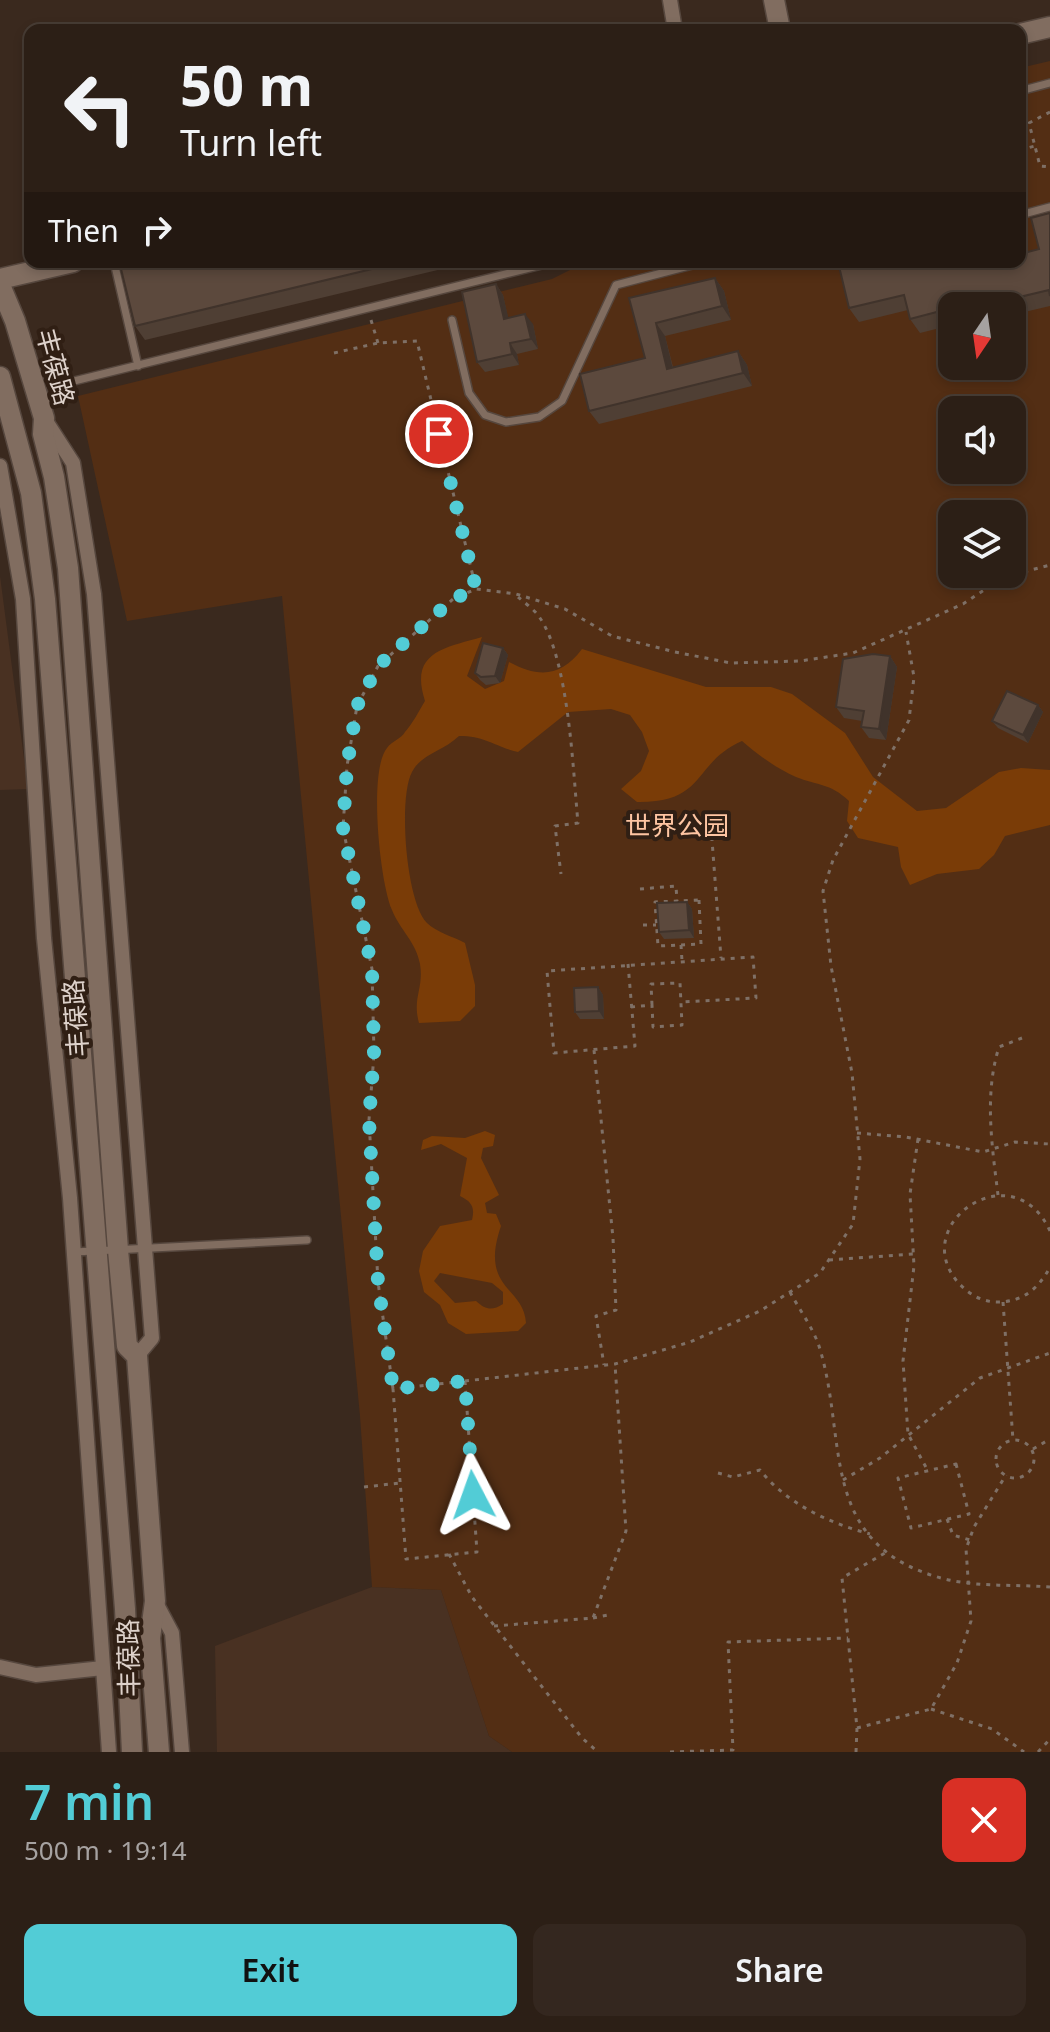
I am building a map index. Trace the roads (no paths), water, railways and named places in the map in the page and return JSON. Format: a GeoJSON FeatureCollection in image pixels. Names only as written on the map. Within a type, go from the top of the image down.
{"type":"FeatureCollection","features":[{"type":"Feature","properties":{"kind":"main road"},"geometry":{"type":"LineString","coordinates":[[774,0],[779,24]]}},
{"type":"Feature","properties":{"kind":"main road"},"geometry":{"type":"LineString","coordinates":[[1026,33],[1050,27]]}},
{"type":"Feature","properties":{"kind":"main road"},"geometry":{"type":"LineString","coordinates":[[0,266],[24,260]]}},
{"type":"Feature","properties":{"kind":"main road"},"geometry":{"type":"LineString","coordinates":[[0,282],[51,268]]}},
{"type":"Feature","properties":{"kind":"main road","name":"丰葆路"},"geometry":{"type":"LineString","coordinates":[[0,282],[44,418],[43,434],[61,519],[74,625],[118,1250],[127,1346],[137,1356],[155,1601],[150,1638],[159,1752]]}},
{"type":"Feature","properties":{"kind":"main road","name":"丰葆路"},"geometry":{"type":"LineString","coordinates":[[0,377],[23,457],[40,552],[124,1595],[132,1752]]}},
{"type":"Feature","properties":{"kind":"street"},"geometry":{"type":"LineString","coordinates":[[670,0],[674,24]]}},
{"type":"Feature","properties":{"kind":"street"},"geometry":{"type":"LineString","coordinates":[[44,418],[73,463],[94,594],[152,1338],[137,1356]]}},
{"type":"Feature","properties":{"kind":"street"},"geometry":{"type":"LineString","coordinates":[[0,466],[23,599],[44,938],[74,1252],[109,1752]]}},
{"type":"Feature","properties":{"kind":"street"},"geometry":{"type":"LineString","coordinates":[[155,1601],[172,1633],[182,1752]]}},
{"type":"Feature","properties":{"kind":"street"},"geometry":{"type":"LineString","coordinates":[[0,1667],[36,1675],[103,1668]]}},
{"type":"Feature","properties":{"kind":"lane"},"geometry":{"type":"LineString","coordinates":[[1026,89],[1050,83]]}},
{"type":"Feature","properties":{"kind":"lane"},"geometry":{"type":"LineString","coordinates":[[1026,213],[1050,207]]}},
{"type":"Feature","properties":{"kind":"lane"},"geometry":{"type":"LineString","coordinates":[[115,268],[138,366]]}},
{"type":"Feature","properties":{"kind":"lane"},"geometry":{"type":"LineString","coordinates":[[62,384],[530,268]]}},
{"type":"Feature","properties":{"kind":"lane"},"geometry":{"type":"LineString","coordinates":[[452,320],[469,393],[485,415],[506,422],[539,417],[562,401],[616,285],[681,268]]}},
{"type":"Feature","properties":{"kind":"lane"},"geometry":{"type":"LineString","coordinates":[[74,1252],[307,1240]]}},
{"type":"Feature","properties":{"kind":"park label","name":"世界公园"},"geometry":{"type":"Point","coordinates":[677,826]}}]}
